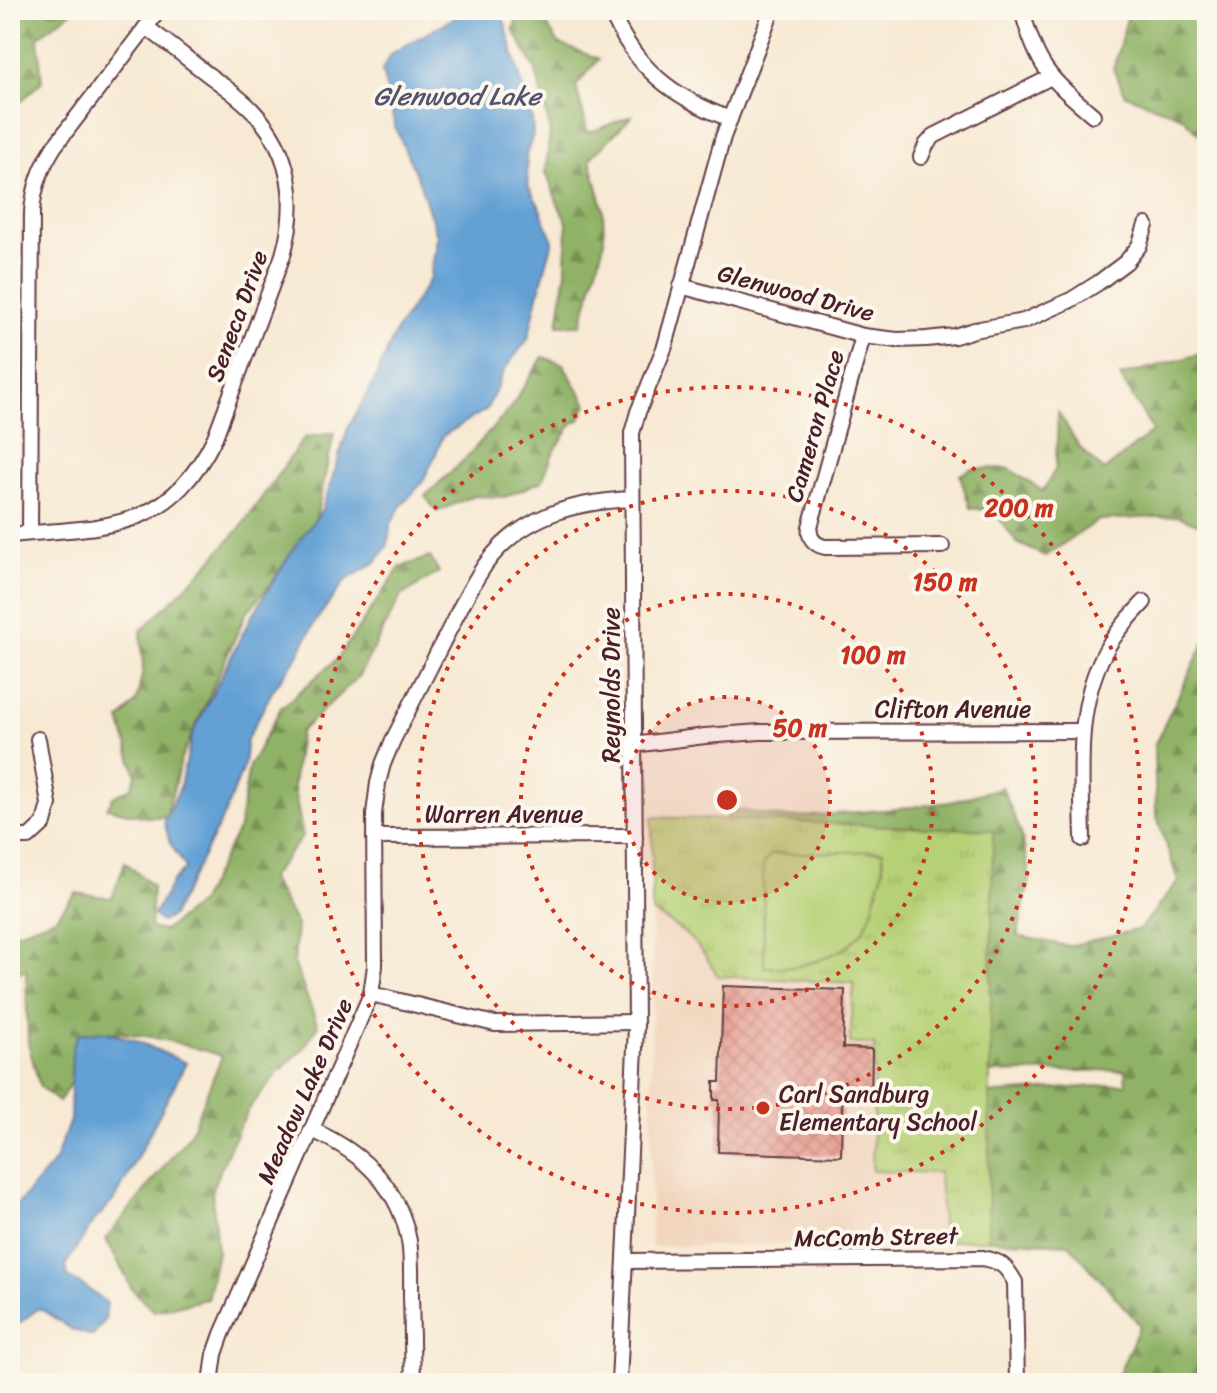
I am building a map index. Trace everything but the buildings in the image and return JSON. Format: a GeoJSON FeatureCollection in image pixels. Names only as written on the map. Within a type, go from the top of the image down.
{"type":"FeatureCollection","features":[{"type":"Feature","properties":{"kind":"street"},"geometry":{"type":"LineString","coordinates":[[30,533],[32,212],[37,179],[54,147],[159,10]]}},
{"type":"Feature","properties":{"kind":"street"},"geometry":{"type":"LineString","coordinates":[[610,10],[634,54],[667,88],[687,101],[730,119]]}},
{"type":"Feature","properties":{"kind":"street","name":"Reynolds Drive"},"geometry":{"type":"LineString","coordinates":[[619,1383],[636,1022],[632,433],[665,346],[723,137],[772,10]]}},
{"type":"Feature","properties":{"kind":"street"},"geometry":{"type":"LineString","coordinates":[[1022,10],[1035,51],[1051,77],[1093,115]]}},
{"type":"Feature","properties":{"kind":"street","name":"Seneca Drive"},"geometry":{"type":"LineString","coordinates":[[10,535],[117,524],[157,507],[175,495],[190,479],[204,461],[215,437],[289,234],[291,201],[286,168],[268,129],[238,97],[146,27]]}},
{"type":"Feature","properties":{"kind":"street"},"geometry":{"type":"LineString","coordinates":[[921,157],[934,136],[1051,77]]}},
{"type":"Feature","properties":{"kind":"street","name":"Glenwood Drive"},"geometry":{"type":"LineString","coordinates":[[681,286],[863,336],[897,340],[955,336],[1035,317],[1071,300],[1126,262],[1139,246],[1146,225]]}},
{"type":"Feature","properties":{"kind":"street","name":"Cameron Place"},"geometry":{"type":"LineString","coordinates":[[863,336],[810,536],[818,546],[825,547],[942,546]]}},
{"type":"Feature","properties":{"kind":"street","name":"Meadow Lake Drive"},"geometry":{"type":"LineString","coordinates":[[211,1383],[215,1354],[222,1334],[371,994],[375,966],[376,789],[393,740],[464,602],[487,563],[502,546],[519,531],[561,509],[585,503],[632,499]]}},
{"type":"Feature","properties":{"kind":"street"},"geometry":{"type":"LineString","coordinates":[[1083,839],[1082,731],[1089,694],[1105,651],[1144,602]]}},
{"type":"Feature","properties":{"kind":"street","name":"Clifton Avenue"},"geometry":{"type":"LineString","coordinates":[[633,745],[760,732],[1082,731]]}},
{"type":"Feature","properties":{"kind":"street"},"geometry":{"type":"LineString","coordinates":[[10,837],[29,837],[44,823],[49,804],[38,739]]}},
{"type":"Feature","properties":{"kind":"street","name":"Warren Avenue"},"geometry":{"type":"LineString","coordinates":[[374,837],[635,836]]}},
{"type":"Feature","properties":{"kind":"street"},"geometry":{"type":"LineString","coordinates":[[371,994],[495,1024],[636,1022]]}},
{"type":"Feature","properties":{"kind":"street"},"geometry":{"type":"LineString","coordinates":[[312,1130],[349,1149],[368,1165],[388,1189],[403,1219],[411,1264],[413,1383]]}},
{"type":"Feature","properties":{"kind":"street","name":"McComb Street"},"geometry":{"type":"LineString","coordinates":[[625,1261],[995,1260],[1008,1269],[1015,1282],[1017,1383]]}},
{"type":"Feature","properties":{"kind":"shaded area","name":"Carl Sandburg Elementary School"},"geometry":{"type":"Polygon","coordinates":[[[652,912],[678,926],[703,950],[718,976],[854,983],[850,1043],[875,1045],[872,1170],[940,1173],[943,1241],[651,1247],[652,912]]]}},
{"type":"Feature","properties":{"kind":"green space"},"geometry":{"type":"Polygon","coordinates":[[[10,10],[74,10],[38,37],[42,81],[10,112],[10,10]]]}},
{"type":"Feature","properties":{"kind":"green space"},"geometry":{"type":"Polygon","coordinates":[[[521,10],[537,10],[559,44],[599,59],[576,86],[588,133],[633,115],[590,159],[603,208],[604,243],[581,325],[558,325],[566,271],[567,223],[546,172],[550,129],[535,68],[513,29],[521,10]]]}},
{"type":"Feature","properties":{"kind":"green space"},"geometry":{"type":"Polygon","coordinates":[[[1132,10],[1207,10],[1207,142],[1182,117],[1126,95],[1113,69],[1132,10]]]}},
{"type":"Feature","properties":{"kind":"green space"},"geometry":{"type":"Polygon","coordinates":[[[1207,352],[1207,528],[1178,516],[1099,520],[1045,556],[1017,543],[994,511],[970,508],[960,475],[971,469],[1008,468],[1043,491],[1056,468],[1058,412],[1079,447],[1104,471],[1153,431],[1120,376],[1207,352]]]}},
{"type":"Feature","properties":{"kind":"green space"},"geometry":{"type":"Polygon","coordinates":[[[543,357],[563,364],[587,404],[580,420],[572,424],[553,453],[542,481],[505,497],[472,496],[437,512],[425,496],[466,458],[509,410],[543,357]]]}},
{"type":"Feature","properties":{"kind":"green space"},"geometry":{"type":"Polygon","coordinates":[[[334,433],[312,537],[246,613],[181,759],[166,817],[145,817],[107,808],[113,797],[131,788],[136,775],[120,720],[136,702],[143,670],[141,631],[202,571],[240,528],[304,438],[334,433]]]}},
{"type":"Feature","properties":{"kind":"green space"},"geometry":{"type":"Polygon","coordinates":[[[430,557],[439,572],[401,596],[359,676],[300,732],[293,785],[303,836],[270,878],[297,925],[294,963],[318,1026],[303,1049],[278,1072],[253,1103],[212,1189],[217,1252],[207,1299],[154,1311],[132,1289],[106,1239],[190,1134],[222,1056],[133,1034],[79,1034],[71,1082],[59,1102],[40,1087],[28,1043],[26,970],[10,975],[10,935],[55,918],[76,893],[112,898],[125,862],[152,886],[150,928],[164,931],[200,902],[239,828],[249,766],[281,708],[338,658],[400,567],[430,557]]]}},
{"type":"Feature","properties":{"kind":"green space"},"geometry":{"type":"Polygon","coordinates":[[[1207,637],[1207,1383],[1115,1383],[1140,1325],[1069,1244],[988,1240],[972,1211],[973,1095],[1126,1084],[1125,1070],[984,1073],[725,840],[727,808],[787,818],[951,802],[1002,787],[1021,833],[1030,879],[1017,936],[1069,946],[1140,929],[1178,881],[1156,814],[1154,746],[1207,637]]]}},
{"type":"Feature","properties":{"kind":"green space"},"geometry":{"type":"Polygon","coordinates":[[[652,817],[993,830],[988,1240],[943,1241],[939,1173],[872,1171],[875,1045],[850,1043],[854,983],[718,976],[690,938],[652,912],[652,817]]]}},
{"type":"Feature","properties":{"kind":"green space"},"geometry":{"type":"Polygon","coordinates":[[[883,851],[883,870],[871,914],[863,931],[846,948],[795,967],[764,967],[763,865],[771,854],[883,851]]]}},
{"type":"Feature","properties":{"kind":"water","name":"Glenwood Lake"},"geometry":{"type":"Polygon","coordinates":[[[468,10],[498,10],[505,23],[532,119],[533,135],[526,155],[528,186],[553,241],[528,339],[505,369],[487,409],[443,436],[422,483],[400,507],[390,526],[388,545],[376,562],[345,581],[315,622],[247,739],[244,765],[225,813],[202,858],[172,916],[161,922],[153,915],[172,882],[186,868],[170,843],[164,821],[179,790],[193,733],[249,621],[295,546],[322,510],[348,428],[372,386],[396,331],[430,279],[437,236],[419,181],[395,127],[382,70],[392,53],[468,10]]]}},
{"type":"Feature","properties":{"kind":"water"},"geometry":{"type":"Polygon","coordinates":[[[102,1031],[135,1040],[186,1063],[116,1198],[94,1221],[66,1264],[68,1277],[107,1303],[105,1319],[93,1336],[73,1330],[39,1308],[10,1330],[10,1213],[55,1161],[70,1120],[72,1049],[78,1034],[102,1031]]]}},
{"type":"Feature","properties":{"kind":"place","name":"Carl Sandburg Elementary School"},"geometry":{"type":"Point","coordinates":[763,1108]}}]}
